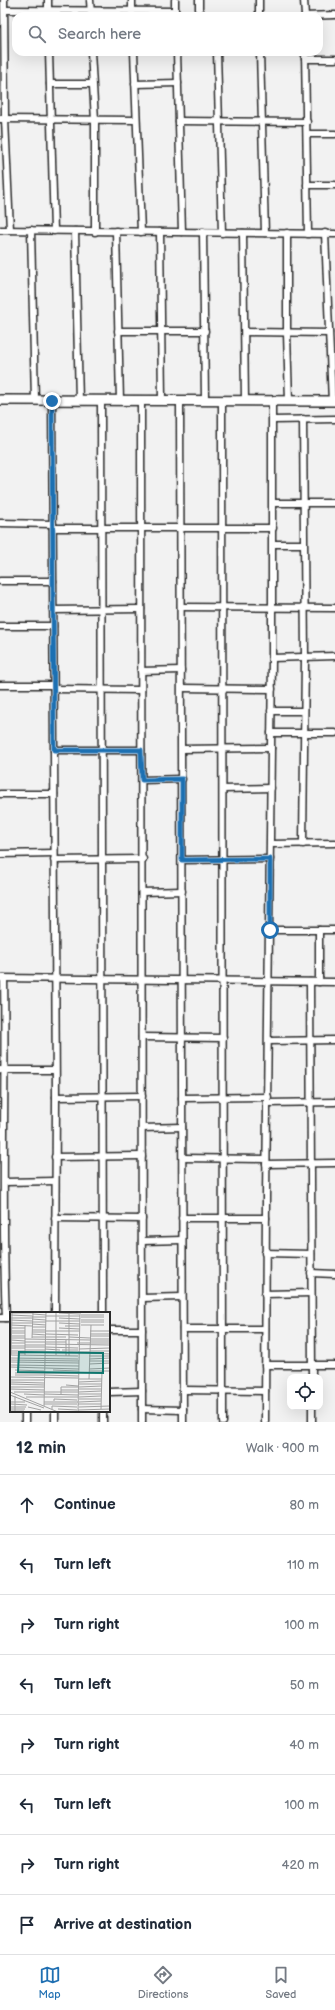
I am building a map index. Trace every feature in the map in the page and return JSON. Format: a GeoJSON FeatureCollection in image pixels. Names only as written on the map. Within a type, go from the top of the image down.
{"type":"FeatureCollection","features":[{"type":"Feature","properties":{"kind":"highway"},"geometry":{"type":"LineString","coordinates":[[0,400],[333,401]]}},
{"type":"Feature","properties":{"kind":"street"},"geometry":{"type":"LineString","coordinates":[[4,0],[3,119],[10,230]]}},
{"type":"Feature","properties":{"kind":"street"},"geometry":{"type":"LineString","coordinates":[[48,0],[48,12]]}},
{"type":"Feature","properties":{"kind":"street"},"geometry":{"type":"LineString","coordinates":[[90,0],[91,12]]}},
{"type":"Feature","properties":{"kind":"street"},"geometry":{"type":"LineString","coordinates":[[132,0],[132,12]]}},
{"type":"Feature","properties":{"kind":"street"},"geometry":{"type":"LineString","coordinates":[[175,0],[175,12]]}},
{"type":"Feature","properties":{"kind":"street"},"geometry":{"type":"LineString","coordinates":[[199,0],[199,12]]}},
{"type":"Feature","properties":{"kind":"street"},"geometry":{"type":"LineString","coordinates":[[259,0],[259,12]]}},
{"type":"Feature","properties":{"kind":"street"},"geometry":{"type":"LineString","coordinates":[[304,0],[305,12]]}},
{"type":"Feature","properties":{"kind":"street"},"geometry":{"type":"LineString","coordinates":[[5,10],[34,12]]}},
{"type":"Feature","properties":{"kind":"street"},"geometry":{"type":"LineString","coordinates":[[323,15],[335,15]]}},
{"type":"Feature","properties":{"kind":"street"},"geometry":{"type":"LineString","coordinates":[[49,56],[54,231]]}},
{"type":"Feature","properties":{"kind":"street"},"geometry":{"type":"LineString","coordinates":[[91,56],[95,120],[96,232]]}},
{"type":"Feature","properties":{"kind":"street"},"geometry":{"type":"LineString","coordinates":[[134,56],[140,232]]}},
{"type":"Feature","properties":{"kind":"street"},"geometry":{"type":"LineString","coordinates":[[177,56],[182,232]]}},
{"type":"Feature","properties":{"kind":"street"},"geometry":{"type":"LineString","coordinates":[[217,56],[222,233]]}},
{"type":"Feature","properties":{"kind":"street"},"geometry":{"type":"LineString","coordinates":[[260,56],[265,233]]}},
{"type":"Feature","properties":{"kind":"street"},"geometry":{"type":"LineString","coordinates":[[308,234],[305,59],[335,59]]}},
{"type":"Feature","properties":{"kind":"street"},"geometry":{"type":"LineString","coordinates":[[135,84],[178,83]]}},
{"type":"Feature","properties":{"kind":"street"},"geometry":{"type":"LineString","coordinates":[[50,84],[92,84]]}},
{"type":"Feature","properties":{"kind":"street"},"geometry":{"type":"LineString","coordinates":[[3,119],[136,120]]}},
{"type":"Feature","properties":{"kind":"street"},"geometry":{"type":"LineString","coordinates":[[179,121],[307,122]]}},
{"type":"Feature","properties":{"kind":"street"},"geometry":{"type":"LineString","coordinates":[[307,134],[335,134]]}},
{"type":"Feature","properties":{"kind":"street"},"geometry":{"type":"LineString","coordinates":[[307,185],[335,185]]}},
{"type":"Feature","properties":{"kind":"street"},"geometry":{"type":"LineString","coordinates":[[0,230],[335,234]]}},
{"type":"Feature","properties":{"kind":"street"},"geometry":{"type":"LineString","coordinates":[[31,230],[35,400]]}},
{"type":"Feature","properties":{"kind":"street"},"geometry":{"type":"LineString","coordinates":[[75,231],[78,401]]}},
{"type":"Feature","properties":{"kind":"street"},"geometry":{"type":"LineString","coordinates":[[116,231],[120,401]]}},
{"type":"Feature","properties":{"kind":"street"},"geometry":{"type":"LineString","coordinates":[[160,232],[162,401]]}},
{"type":"Feature","properties":{"kind":"street"},"geometry":{"type":"LineString","coordinates":[[203,232],[205,400]]}},
{"type":"Feature","properties":{"kind":"street"},"geometry":{"type":"LineString","coordinates":[[243,233],[245,401]]}},
{"type":"Feature","properties":{"kind":"street"},"geometry":{"type":"LineString","coordinates":[[287,233],[289,401]]}},
{"type":"Feature","properties":{"kind":"street"},"geometry":{"type":"LineString","coordinates":[[325,234],[333,401]]}},
{"type":"Feature","properties":{"kind":"street"},"geometry":{"type":"LineString","coordinates":[[118,331],[205,330]]}},
{"type":"Feature","properties":{"kind":"street"},"geometry":{"type":"LineString","coordinates":[[245,332],[329,333]]}},
{"type":"Feature","properties":{"kind":"street"},"geometry":{"type":"LineString","coordinates":[[141,400],[141,750],[143,859],[141,979],[142,1422]]}},
{"type":"Feature","properties":{"kind":"street"},"geometry":{"type":"LineString","coordinates":[[180,400],[183,1422]]}},
{"type":"Feature","properties":{"kind":"street"},"geometry":{"type":"LineString","coordinates":[[52,401],[56,1097],[55,1312]]}},
{"type":"Feature","properties":{"kind":"street"},"geometry":{"type":"LineString","coordinates":[[101,401],[103,1312]]}},
{"type":"Feature","properties":{"kind":"street"},"geometry":{"type":"LineString","coordinates":[[222,401],[223,1422]]}},
{"type":"Feature","properties":{"kind":"street"},"geometry":{"type":"LineString","coordinates":[[265,1422],[265,1253],[270,980],[272,711],[272,401]]}},
{"type":"Feature","properties":{"kind":"street"},"geometry":{"type":"LineString","coordinates":[[303,419],[303,608],[305,657],[303,844]]}},
{"type":"Feature","properties":{"kind":"street"},"geometry":{"type":"LineString","coordinates":[[273,420],[335,419]]}},
{"type":"Feature","properties":{"kind":"street"},"geometry":{"type":"LineString","coordinates":[[273,503],[335,503]]}},
{"type":"Feature","properties":{"kind":"street"},"geometry":{"type":"LineString","coordinates":[[0,523],[102,528],[273,528]]}},
{"type":"Feature","properties":{"kind":"street"},"geometry":{"type":"LineString","coordinates":[[273,544],[303,544]]}},
{"type":"Feature","properties":{"kind":"street"},"geometry":{"type":"LineString","coordinates":[[0,582],[53,581]]}},
{"type":"Feature","properties":{"kind":"street"},"geometry":{"type":"LineString","coordinates":[[181,607],[335,608]]}},
{"type":"Feature","properties":{"kind":"street"},"geometry":{"type":"LineString","coordinates":[[53,610],[142,609]]}},
{"type":"Feature","properties":{"kind":"street"},"geometry":{"type":"LineString","coordinates":[[0,626],[53,626]]}},
{"type":"Feature","properties":{"kind":"street"},"geometry":{"type":"LineString","coordinates":[[272,658],[335,656]]}},
{"type":"Feature","properties":{"kind":"street"},"geometry":{"type":"LineString","coordinates":[[141,671],[181,670]]}},
{"type":"Feature","properties":{"kind":"street"},"geometry":{"type":"LineString","coordinates":[[0,686],[141,690]]}},
{"type":"Feature","properties":{"kind":"street"},"geometry":{"type":"LineString","coordinates":[[182,688],[223,687],[272,689]]}},
{"type":"Feature","properties":{"kind":"street"},"geometry":{"type":"LineString","coordinates":[[272,711],[304,711]]}},
{"type":"Feature","properties":{"kind":"street"},"geometry":{"type":"LineString","coordinates":[[271,733],[335,733]]}},
{"type":"Feature","properties":{"kind":"street"},"geometry":{"type":"LineString","coordinates":[[182,749],[271,748]]}},
{"type":"Feature","properties":{"kind":"street"},"geometry":{"type":"LineString","coordinates":[[54,750],[141,750]]}},
{"type":"Feature","properties":{"kind":"street"},"geometry":{"type":"LineString","coordinates":[[142,780],[182,779]]}},
{"type":"Feature","properties":{"kind":"street"},"geometry":{"type":"LineString","coordinates":[[223,788],[271,788]]}},
{"type":"Feature","properties":{"kind":"street"},"geometry":{"type":"LineString","coordinates":[[0,794],[54,794]]}},
{"type":"Feature","properties":{"kind":"street"},"geometry":{"type":"LineString","coordinates":[[271,844],[335,843]]}},
{"type":"Feature","properties":{"kind":"street"},"geometry":{"type":"LineString","coordinates":[[0,854],[54,853]]}},
{"type":"Feature","properties":{"kind":"street"},"geometry":{"type":"LineString","coordinates":[[54,860],[143,859]]}},
{"type":"Feature","properties":{"kind":"street"},"geometry":{"type":"LineString","coordinates":[[182,860],[270,859]]}},
{"type":"Feature","properties":{"kind":"street"},"geometry":{"type":"LineString","coordinates":[[142,892],[182,891]]}},
{"type":"Feature","properties":{"kind":"street"},"geometry":{"type":"LineString","coordinates":[[270,930],[335,930]]}},
{"type":"Feature","properties":{"kind":"street"},"geometry":{"type":"LineString","coordinates":[[319,930],[319,982]]}},
{"type":"Feature","properties":{"kind":"street"},"geometry":{"type":"LineString","coordinates":[[6,1318],[2,1207],[5,1182],[2,978],[55,977],[335,982]]}},
{"type":"Feature","properties":{"kind":"street"},"geometry":{"type":"LineString","coordinates":[[310,982],[312,1374]]}},
{"type":"Feature","properties":{"kind":"street"},"geometry":{"type":"LineString","coordinates":[[142,1037],[223,1038]]}},
{"type":"Feature","properties":{"kind":"street"},"geometry":{"type":"LineString","coordinates":[[269,1041],[335,1040]]}},
{"type":"Feature","properties":{"kind":"street"},"geometry":{"type":"LineString","coordinates":[[3,1070],[55,1070]]}},
{"type":"Feature","properties":{"kind":"street"},"geometry":{"type":"LineString","coordinates":[[56,1097],[142,1096]]}},
{"type":"Feature","properties":{"kind":"street"},"geometry":{"type":"LineString","coordinates":[[182,1098],[223,1097],[335,1102]]}},
{"type":"Feature","properties":{"kind":"street"},"geometry":{"type":"LineString","coordinates":[[142,1128],[182,1127]]}},
{"type":"Feature","properties":{"kind":"street"},"geometry":{"type":"LineString","coordinates":[[55,1157],[142,1156]]}},
{"type":"Feature","properties":{"kind":"street"},"geometry":{"type":"LineString","coordinates":[[183,1158],[310,1164],[335,1163]]}},
{"type":"Feature","properties":{"kind":"street"},"geometry":{"type":"LineString","coordinates":[[5,1182],[55,1181]]}},
{"type":"Feature","properties":{"kind":"street"},"geometry":{"type":"LineString","coordinates":[[55,1218],[142,1219]]}},
{"type":"Feature","properties":{"kind":"street"},"geometry":{"type":"LineString","coordinates":[[182,1218],[266,1218]]}},
{"type":"Feature","properties":{"kind":"street"},"geometry":{"type":"LineString","coordinates":[[142,1241],[182,1240]]}},
{"type":"Feature","properties":{"kind":"street"},"geometry":{"type":"LineString","coordinates":[[265,1253],[311,1254]]}},
{"type":"Feature","properties":{"kind":"street"},"geometry":{"type":"LineString","coordinates":[[311,1273],[335,1274]]}},
{"type":"Feature","properties":{"kind":"street"},"geometry":{"type":"LineString","coordinates":[[265,1294],[311,1293]]}},
{"type":"Feature","properties":{"kind":"street"},"geometry":{"type":"LineString","coordinates":[[142,1298],[182,1298]]}},
{"type":"Feature","properties":{"kind":"street"},"geometry":{"type":"LineString","coordinates":[[183,1329],[265,1329]]}},
{"type":"Feature","properties":{"kind":"street"},"geometry":{"type":"LineString","coordinates":[[110,1330],[142,1330]]}},
{"type":"Feature","properties":{"kind":"street"},"geometry":{"type":"LineString","coordinates":[[265,1365],[335,1365]]}},
{"type":"Feature","properties":{"kind":"street"},"geometry":{"type":"LineString","coordinates":[[183,1390],[265,1391]]}},
{"type":"Feature","properties":{"kind":"street"},"geometry":{"type":"LineString","coordinates":[[110,1392],[142,1391]]}},
{"type":"Feature","properties":{"kind":"street"},"geometry":{"type":"LineString","coordinates":[[142,1410],[183,1410]]}},
{"type":"Feature","properties":{"kind":"street"},"geometry":{"type":"LineString","coordinates":[[312,1410],[312,1422]]}},
{"type":"Feature","properties":{"kind":"route"},"geometry":{"type":"LineString","coordinates":[[52,401],[54,750],[141,750],[142,780],[182,779],[182,860],[270,859],[270,930]]}}]}
